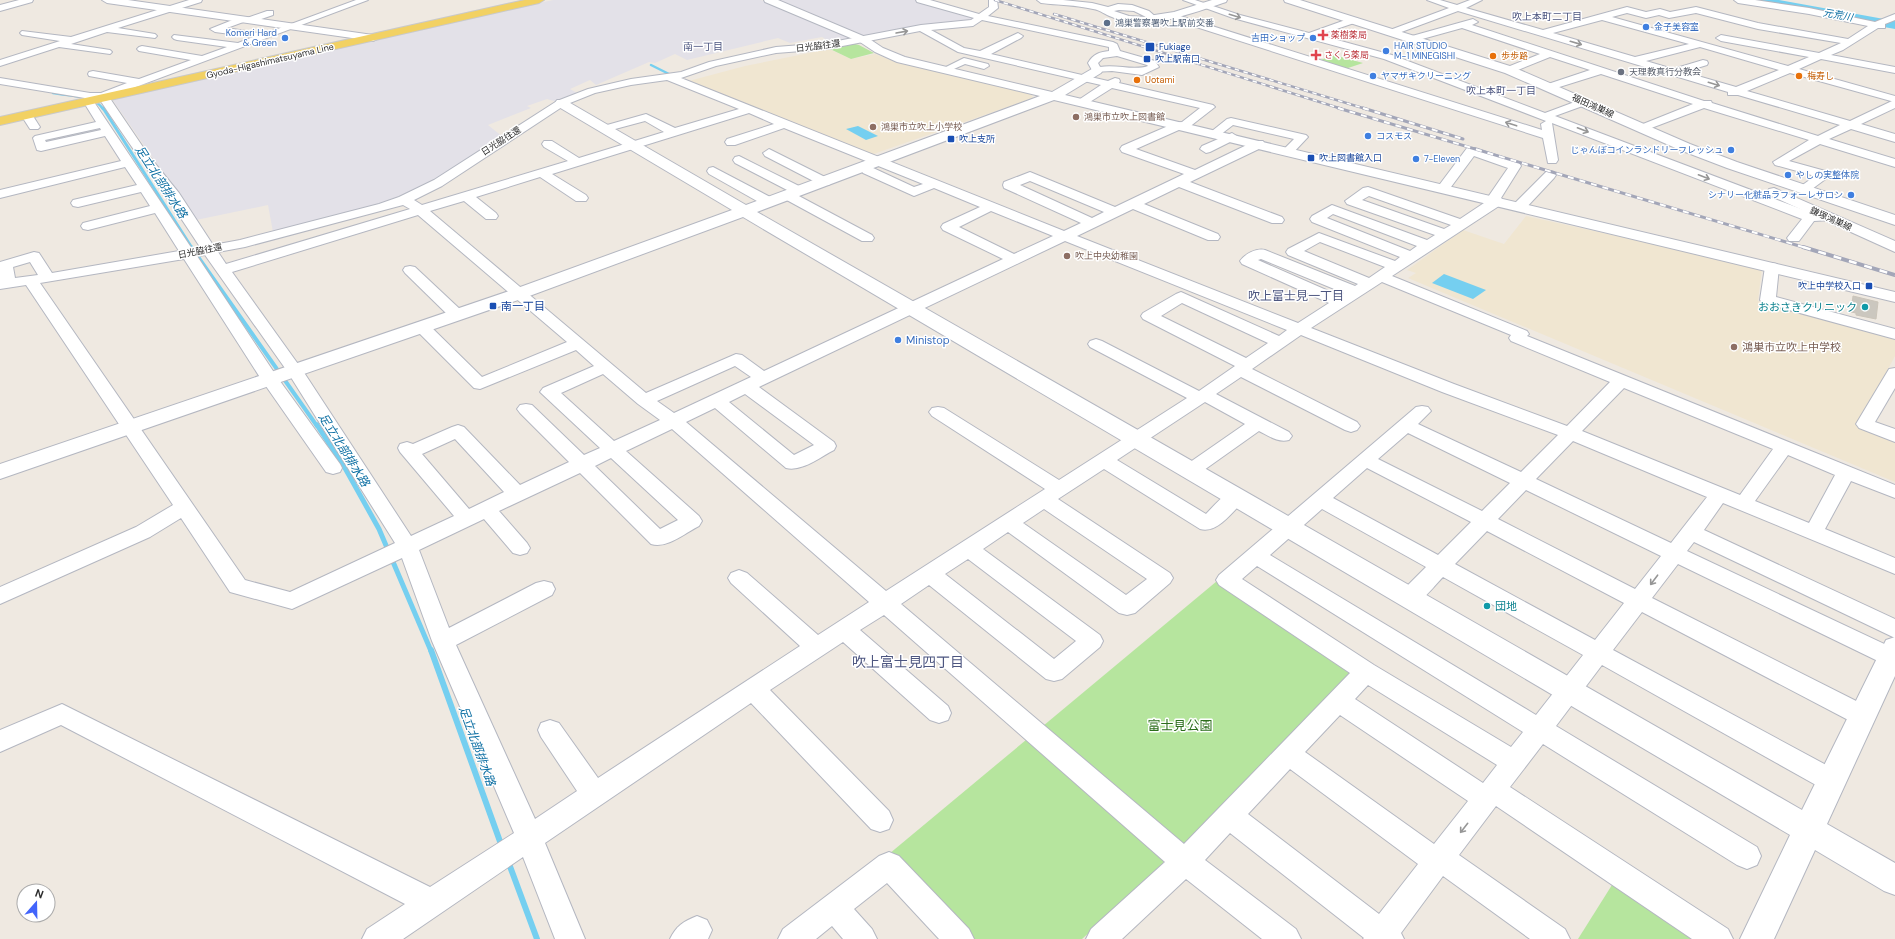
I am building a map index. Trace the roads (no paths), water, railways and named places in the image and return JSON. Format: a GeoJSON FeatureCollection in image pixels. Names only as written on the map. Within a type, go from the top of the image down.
{"type":"FeatureCollection","features":[{"type":"Feature","properties":{"kind":"main road","name":"Gyoda-Higashimatsuyama Line"},"geometry":{"type":"LineString","coordinates":[[0,121],[98,99],[143,85],[373,38],[539,0]]}},
{"type":"Feature","properties":{"kind":"street"},"geometry":{"type":"LineString","coordinates":[[0,8],[29,0]]}},
{"type":"Feature","properties":{"kind":"street"},"geometry":{"type":"LineString","coordinates":[[107,0],[274,24],[292,22],[373,38]]}},
{"type":"Feature","properties":{"kind":"street"},"geometry":{"type":"LineString","coordinates":[[0,63],[198,0]]}},
{"type":"Feature","properties":{"kind":"street"},"geometry":{"type":"LineString","coordinates":[[93,74],[143,85],[161,74],[265,36],[292,22],[364,0]]}},
{"type":"Feature","properties":{"kind":"street"},"geometry":{"type":"LineString","coordinates":[[769,0],[864,40],[879,50],[901,60],[1081,103],[1216,133],[1895,297]]}},
{"type":"Feature","properties":{"kind":"street"},"geometry":{"type":"LineString","coordinates":[[920,0],[979,17],[1110,44],[1114,46],[1113,49],[1117,53]]}},
{"type":"Feature","properties":{"kind":"street","name":"日光脇往還"},"geometry":{"type":"LineString","coordinates":[[5,284],[209,250],[412,205],[438,183],[561,103],[592,91],[631,82],[671,78],[684,75],[713,64],[746,56],[864,40],[921,28],[973,22],[994,8],[992,0]]}},
{"type":"Feature","properties":{"kind":"street"},"geometry":{"type":"LineString","coordinates":[[1041,0],[1092,3],[1108,10],[1107,12],[1134,20],[1143,21],[1155,12],[1165,14],[1222,0]]}},
{"type":"Feature","properties":{"kind":"street"},"geometry":{"type":"LineString","coordinates":[[1187,0],[1251,20],[1388,57],[1810,217],[1827,217]]}},
{"type":"Feature","properties":{"kind":"street"},"geometry":{"type":"LineString","coordinates":[[1171,16],[1212,0]]}},
{"type":"Feature","properties":{"kind":"street","name":"福田鴻巣線"},"geometry":{"type":"LineString","coordinates":[[1289,0],[1414,38],[1509,70],[1642,128],[1732,165],[1895,220]]}},
{"type":"Feature","properties":{"kind":"street"},"geometry":{"type":"LineString","coordinates":[[1432,0],[1895,138]]}},
{"type":"Feature","properties":{"kind":"street"},"geometry":{"type":"LineString","coordinates":[[1393,32],[1478,0]]}},
{"type":"Feature","properties":{"kind":"street"},"geometry":{"type":"LineString","coordinates":[[1774,1],[1895,29]]}},
{"type":"Feature","properties":{"kind":"street"},"geometry":{"type":"LineString","coordinates":[[1549,87],[1599,71],[1721,38],[1758,26],[1774,1]]}},
{"type":"Feature","properties":{"kind":"street"},"geometry":{"type":"LineString","coordinates":[[1738,6],[1774,1],[1893,19]]}},
{"type":"Feature","properties":{"kind":"street"},"geometry":{"type":"LineString","coordinates":[[1706,12],[1719,6]]}},
{"type":"Feature","properties":{"kind":"street"},"geometry":{"type":"LineString","coordinates":[[1514,42],[1627,10],[1646,15],[1660,12],[1669,15],[1696,10],[1758,26],[1849,42]]}},
{"type":"Feature","properties":{"kind":"street"},"geometry":{"type":"LineString","coordinates":[[1155,12],[1346,71],[1548,136]]}},
{"type":"Feature","properties":{"kind":"street"},"geometry":{"type":"LineString","coordinates":[[1414,38],[1505,12]]}},
{"type":"Feature","properties":{"kind":"street"},"geometry":{"type":"LineString","coordinates":[[265,36],[215,29],[270,13]]}},
{"type":"Feature","properties":{"kind":"street"},"geometry":{"type":"LineString","coordinates":[[1601,17],[1895,99]]}},
{"type":"Feature","properties":{"kind":"street"},"geometry":{"type":"LineString","coordinates":[[1732,19],[1715,24],[1742,31]]}},
{"type":"Feature","properties":{"kind":"street"},"geometry":{"type":"LineString","coordinates":[[1642,128],[1820,57],[1840,48],[1876,25],[1893,19]]}},
{"type":"Feature","properties":{"kind":"street"},"geometry":{"type":"LineString","coordinates":[[1311,35],[1354,20]]}},
{"type":"Feature","properties":{"kind":"street"},"geometry":{"type":"LineString","coordinates":[[1462,25],[1599,71],[1895,163]]}},
{"type":"Feature","properties":{"kind":"street"},"geometry":{"type":"LineString","coordinates":[[921,28],[961,50],[1209,107],[1182,125],[1126,149],[1195,174]]}},
{"type":"Feature","properties":{"kind":"street"},"geometry":{"type":"LineString","coordinates":[[106,29],[152,36]]}},
{"type":"Feature","properties":{"kind":"street"},"geometry":{"type":"LineString","coordinates":[[25,32],[73,40]]}},
{"type":"Feature","properties":{"kind":"street"},"geometry":{"type":"LineString","coordinates":[[981,55],[1018,36]]}},
{"type":"Feature","properties":{"kind":"street"},"geometry":{"type":"LineString","coordinates":[[177,37],[239,46]]}},
{"type":"Feature","properties":{"kind":"street"},"geometry":{"type":"LineString","coordinates":[[1721,38],[1786,46],[1820,57],[1895,70]]}},
{"type":"Feature","properties":{"kind":"street"},"geometry":{"type":"LineString","coordinates":[[1374,62],[1431,44]]}},
{"type":"Feature","properties":{"kind":"street"},"geometry":{"type":"LineString","coordinates":[[57,45],[107,52]]}},
{"type":"Feature","properties":{"kind":"street"},"geometry":{"type":"LineString","coordinates":[[1840,48],[1856,51]]}},
{"type":"Feature","properties":{"kind":"street"},"geometry":{"type":"LineString","coordinates":[[142,49],[203,59]]}},
{"type":"Feature","properties":{"kind":"street"},"geometry":{"type":"LineString","coordinates":[[0,472],[518,294],[745,210],[884,161],[1053,96],[1097,70],[1112,68],[1132,71],[1146,71],[1154,66],[1117,53],[1103,54],[1095,60],[1093,63],[1097,70]]}},
{"type":"Feature","properties":{"kind":"street"},"geometry":{"type":"LineString","coordinates":[[1509,70],[1549,54]]}},
{"type":"Feature","properties":{"kind":"street"},"geometry":{"type":"LineString","coordinates":[[945,70],[964,61],[1000,70],[1014,62]]}},
{"type":"Feature","properties":{"kind":"street"},"geometry":{"type":"LineString","coordinates":[[1673,72],[1703,63]]}},
{"type":"Feature","properties":{"kind":"street"},"geometry":{"type":"LineString","coordinates":[[1346,71],[1360,66]]}},
{"type":"Feature","properties":{"kind":"street"},"geometry":{"type":"LineString","coordinates":[[1617,66],[1716,99]]}},
{"type":"Feature","properties":{"kind":"street"},"geometry":{"type":"LineString","coordinates":[[139,71],[161,74]]}},
{"type":"Feature","properties":{"kind":"street"},"geometry":{"type":"LineString","coordinates":[[1081,103],[1132,71]]}},
{"type":"Feature","properties":{"kind":"street"},"geometry":{"type":"LineString","coordinates":[[671,78],[748,110],[884,161],[1573,431],[1748,496],[1895,553]]}},
{"type":"Feature","properties":{"kind":"street"},"geometry":{"type":"LineString","coordinates":[[0,81],[90,96],[98,99],[174,196],[209,250],[295,371],[408,547],[443,641],[529,838],[570,939]]}},
{"type":"Feature","properties":{"kind":"street"},"geometry":{"type":"LineString","coordinates":[[98,99],[114,143],[145,187],[270,379],[333,468]]}},
{"type":"Feature","properties":{"kind":"street"},"geometry":{"type":"LineString","coordinates":[[1546,116],[1584,102]]}},
{"type":"Feature","properties":{"kind":"street"},"geometry":{"type":"LineString","coordinates":[[561,103],[632,146],[914,308],[1190,471],[1895,880]]}},
{"type":"Feature","properties":{"kind":"street"},"geometry":{"type":"LineString","coordinates":[[1803,189],[1824,176],[1779,162],[1818,140],[1895,104]]}},
{"type":"Feature","properties":{"kind":"street"},"geometry":{"type":"LineString","coordinates":[[223,270],[412,205],[466,196],[748,110]]}},
{"type":"Feature","properties":{"kind":"street"},"geometry":{"type":"LineString","coordinates":[[1874,113],[1888,117]]}},
{"type":"Feature","properties":{"kind":"street"},"geometry":{"type":"LineString","coordinates":[[27,115],[34,127]]}},
{"type":"Feature","properties":{"kind":"street"},"geometry":{"type":"LineString","coordinates":[[1546,116],[1552,160]]}},
{"type":"Feature","properties":{"kind":"street"},"geometry":{"type":"LineString","coordinates":[[604,129],[646,117],[675,133]]}},
{"type":"Feature","properties":{"kind":"street"},"geometry":{"type":"LineString","coordinates":[[1216,133],[1231,121],[1302,137],[1288,151]]}},
{"type":"Feature","properties":{"kind":"street"},"geometry":{"type":"LineString","coordinates":[[731,142],[784,124]]}},
{"type":"Feature","properties":{"kind":"street"},"geometry":{"type":"LineString","coordinates":[[1206,149],[1232,137]]}},
{"type":"Feature","properties":{"kind":"street"},"geometry":{"type":"LineString","coordinates":[[105,156],[114,143]]}},
{"type":"Feature","properties":{"kind":"street"},"geometry":{"type":"LineString","coordinates":[[45,157],[114,143]]}},
{"type":"Feature","properties":{"kind":"street"},"geometry":{"type":"LineString","coordinates":[[2,196],[114,143]]}},
{"type":"Feature","properties":{"kind":"street"},"geometry":{"type":"LineString","coordinates":[[548,144],[578,162]]}},
{"type":"Feature","properties":{"kind":"street"},"geometry":{"type":"LineString","coordinates":[[30,280],[238,586],[292,601],[674,422],[1259,144]]}},
{"type":"Feature","properties":{"kind":"street"},"geometry":{"type":"LineString","coordinates":[[377,939],[816,647],[1052,495],[1135,438],[1202,396],[1304,326],[1495,201],[1515,166],[1471,151],[1442,188]]}},
{"type":"Feature","properties":{"kind":"street"},"geometry":{"type":"LineString","coordinates":[[769,153],[825,182]]}},
{"type":"Feature","properties":{"kind":"street"},"geometry":{"type":"LineString","coordinates":[[739,160],[867,238]]}},
{"type":"Feature","properties":{"kind":"street"},"geometry":{"type":"LineString","coordinates":[[884,161],[933,184],[990,207],[1069,234]]}},
{"type":"Feature","properties":{"kind":"street","name":"鎌塚鴻巣線"},"geometry":{"type":"LineString","coordinates":[[1732,165],[1729,168],[1735,173],[1827,217],[1895,247]]}},
{"type":"Feature","properties":{"kind":"street"},"geometry":{"type":"LineString","coordinates":[[863,168],[914,192],[933,184]]}},
{"type":"Feature","properties":{"kind":"street"},"geometry":{"type":"LineString","coordinates":[[713,171],[769,202]]}},
{"type":"Feature","properties":{"kind":"street"},"geometry":{"type":"LineString","coordinates":[[542,173],[581,198]]}},
{"type":"Feature","properties":{"kind":"street"},"geometry":{"type":"LineString","coordinates":[[1519,207],[1550,175]]}},
{"type":"Feature","properties":{"kind":"street"},"geometry":{"type":"LineString","coordinates":[[1093,223],[1010,185],[1030,176],[1116,212]]}},
{"type":"Feature","properties":{"kind":"street"},"geometry":{"type":"LineString","coordinates":[[1179,182],[1276,220]]}},
{"type":"Feature","properties":{"kind":"street"},"geometry":{"type":"LineString","coordinates":[[78,203],[145,187]]}},
{"type":"Feature","properties":{"kind":"street"},"geometry":{"type":"LineString","coordinates":[[1368,191],[1444,234],[1352,201],[1368,191]]}},
{"type":"Feature","properties":{"kind":"street"},"geometry":{"type":"LineString","coordinates":[[466,196],[491,216]]}},
{"type":"Feature","properties":{"kind":"street"},"geometry":{"type":"LineString","coordinates":[[1140,200],[1212,223]]}},
{"type":"Feature","properties":{"kind":"street"},"geometry":{"type":"LineString","coordinates":[[1140,200],[1213,237]]}},
{"type":"Feature","properties":{"kind":"street"},"geometry":{"type":"LineString","coordinates":[[412,205],[644,400],[674,422],[1185,862],[1286,939]]}},
{"type":"Feature","properties":{"kind":"street"},"geometry":{"type":"LineString","coordinates":[[990,207],[948,227],[1015,260]]}},
{"type":"Feature","properties":{"kind":"street"},"geometry":{"type":"LineString","coordinates":[[88,226],[158,208]]}},
{"type":"Feature","properties":{"kind":"street"},"geometry":{"type":"LineString","coordinates":[[1375,279],[1317,219],[1332,209],[1444,234]]}},
{"type":"Feature","properties":{"kind":"street"},"geometry":{"type":"LineString","coordinates":[[1794,238],[1810,217]]}},
{"type":"Feature","properties":{"kind":"street"},"geometry":{"type":"LineString","coordinates":[[1375,279],[1319,237],[1293,252],[1375,279],[1521,334],[1517,338],[1895,492]]}},
{"type":"Feature","properties":{"kind":"street"},"geometry":{"type":"LineString","coordinates":[[1260,254],[1375,279],[1247,262],[1260,254]]}},
{"type":"Feature","properties":{"kind":"street"},"geometry":{"type":"LineString","coordinates":[[5,284],[5,265],[34,256],[47,277]]}},
{"type":"Feature","properties":{"kind":"street"},"geometry":{"type":"LineString","coordinates":[[1772,267],[1768,300],[1895,334]]}},
{"type":"Feature","properties":{"kind":"street"},"geometry":{"type":"LineString","coordinates":[[410,270],[457,315]]}},
{"type":"Feature","properties":{"kind":"street"},"geometry":{"type":"LineString","coordinates":[[1280,342],[1181,297],[1149,316],[1351,426]]}},
{"type":"Feature","properties":{"kind":"street"},"geometry":{"type":"LineString","coordinates":[[422,327],[480,384],[577,344]]}},
{"type":"Feature","properties":{"kind":"street"},"geometry":{"type":"LineString","coordinates":[[1096,344],[1283,436]]}},
{"type":"Feature","properties":{"kind":"street"},"geometry":{"type":"LineString","coordinates":[[644,400],[736,359],[764,379]]}},
{"type":"Feature","properties":{"kind":"street"},"geometry":{"type":"LineString","coordinates":[[526,409],[658,538],[692,521],[549,392],[605,367]]}},
{"type":"Feature","properties":{"kind":"street"},"geometry":{"type":"LineString","coordinates":[[1895,373],[1865,424],[1895,436]]}},
{"type":"Feature","properties":{"kind":"street"},"geometry":{"type":"LineString","coordinates":[[1409,598],[1622,380]]}},
{"type":"Feature","properties":{"kind":"street"},"geometry":{"type":"LineString","coordinates":[[717,401],[793,464],[827,446],[747,387]]}},
{"type":"Feature","properties":{"kind":"street"},"geometry":{"type":"LineString","coordinates":[[1422,411],[1227,580],[1366,672],[1514,762]]}},
{"type":"Feature","properties":{"kind":"street"},"geometry":{"type":"LineString","coordinates":[[938,412],[1162,578],[1127,606],[1009,523]]}},
{"type":"Feature","properties":{"kind":"street"},"geometry":{"type":"LineString","coordinates":[[1190,471],[1258,423]]}},
{"type":"Feature","properties":{"kind":"street"},"geometry":{"type":"LineString","coordinates":[[1406,425],[1674,553],[1893,644]]}},
{"type":"Feature","properties":{"kind":"street"},"geometry":{"type":"LineString","coordinates":[[467,519],[408,450],[458,431],[518,495]]}},
{"type":"Feature","properties":{"kind":"street"},"geometry":{"type":"LineString","coordinates":[[1573,431],[1720,494],[1895,566]]}},
{"type":"Feature","properties":{"kind":"street"},"geometry":{"type":"LineString","coordinates":[[1748,496],[1784,447]]}},
{"type":"Feature","properties":{"kind":"street"},"geometry":{"type":"LineString","coordinates":[[1102,460],[1206,524],[1236,497]]}},
{"type":"Feature","properties":{"kind":"street"},"geometry":{"type":"LineString","coordinates":[[1366,460],[1862,716]]}},
{"type":"Feature","properties":{"kind":"street"},"geometry":{"type":"LineString","coordinates":[[1819,524],[1846,472]]}},
{"type":"Feature","properties":{"kind":"street"},"geometry":{"type":"LineString","coordinates":[[1229,816],[1383,937],[1489,794],[1720,494]]}},
{"type":"Feature","properties":{"kind":"street"},"geometry":{"type":"LineString","coordinates":[[1321,500],[1832,781]]}},
{"type":"Feature","properties":{"kind":"street"},"geometry":{"type":"LineString","coordinates":[[0,596],[142,532],[184,507]]}},
{"type":"Feature","properties":{"kind":"street"},"geometry":{"type":"LineString","coordinates":[[487,510],[520,548]]}},
{"type":"Feature","properties":{"kind":"street"},"geometry":{"type":"LineString","coordinates":[[1691,532],[1893,644]]}},
{"type":"Feature","properties":{"kind":"street"},"geometry":{"type":"LineString","coordinates":[[930,574],[1054,672],[1092,641],[968,549]]}},
{"type":"Feature","properties":{"kind":"street"},"geometry":{"type":"LineString","coordinates":[[1256,556],[1747,856]]}},
{"type":"Feature","properties":{"kind":"street"},"geometry":{"type":"LineString","coordinates":[[739,578],[816,647]]}},
{"type":"Feature","properties":{"kind":"street"},"geometry":{"type":"LineString","coordinates":[[443,641],[544,589]]}},
{"type":"Feature","properties":{"kind":"street"},"geometry":{"type":"LineString","coordinates":[[844,629],[938,713]]}},
{"type":"Feature","properties":{"kind":"street"},"geometry":{"type":"LineString","coordinates":[[1757,939],[1862,716],[1893,644]]}},
{"type":"Feature","properties":{"kind":"street"},"geometry":{"type":"LineString","coordinates":[[1102,939],[1185,862],[1366,672]]}},
{"type":"Feature","properties":{"kind":"street"},"geometry":{"type":"LineString","coordinates":[[753,689],[880,820]]}},
{"type":"Feature","properties":{"kind":"street"},"geometry":{"type":"LineString","coordinates":[[1338,701],[1489,794],[1718,939]]}},
{"type":"Feature","properties":{"kind":"street"},"geometry":{"type":"LineString","coordinates":[[0,741],[62,714],[432,903]]}},
{"type":"Feature","properties":{"kind":"street"},"geometry":{"type":"LineString","coordinates":[[550,730],[594,794]]}},
{"type":"Feature","properties":{"kind":"street"},"geometry":{"type":"LineString","coordinates":[[1288,754],[1555,939]]}},
{"type":"Feature","properties":{"kind":"street"},"geometry":{"type":"LineString","coordinates":[[793,939],[889,865],[959,939]]}},
{"type":"Feature","properties":{"kind":"street"},"geometry":{"type":"LineString","coordinates":[[834,907],[862,939]]}},
{"type":"Feature","properties":{"kind":"water"},"geometry":{"type":"Polygon","coordinates":[[[858,126],[878,136],[866,140],[846,129],[858,126]]]}},
{"type":"Feature","properties":{"kind":"water"},"geometry":{"type":"Polygon","coordinates":[[[1444,274],[1486,290],[1473,299],[1432,283],[1444,274]]]}},
{"type":"Feature","properties":{"kind":"waterway","name":"元荒川"},"geometry":{"type":"LineString","coordinates":[[1758,0],[1895,25]]}},
{"type":"Feature","properties":{"kind":"waterway"},"geometry":{"type":"LineString","coordinates":[[651,65],[673,76]]}},
{"type":"Feature","properties":{"kind":"waterway","name":"足立北部排水路"},"geometry":{"type":"LineString","coordinates":[[53,93],[94,101],[103,109]]}},
{"type":"Feature","properties":{"kind":"waterway","name":"足立北部排水路"},"geometry":{"type":"LineString","coordinates":[[103,108],[192,248]]}},
{"type":"Feature","properties":{"kind":"waterway","name":"足立北部排水路"},"geometry":{"type":"LineString","coordinates":[[191,247],[317,426]]}},
{"type":"Feature","properties":{"kind":"waterway","name":"足立北部排水路"},"geometry":{"type":"LineString","coordinates":[[317,425],[345,468],[379,529],[431,651]]}},
{"type":"Feature","properties":{"kind":"waterway","name":"足立北部排水路"},"geometry":{"type":"LineString","coordinates":[[431,650],[502,847]]}},
{"type":"Feature","properties":{"kind":"waterway","name":"足立北部排水路"},"geometry":{"type":"LineString","coordinates":[[508,861],[537,939]]}},
{"type":"Feature","properties":{"kind":"railway"},"geometry":{"type":"LineString","coordinates":[[995,0],[1342,109]]}},
{"type":"Feature","properties":{"kind":"railway"},"geometry":{"type":"LineString","coordinates":[[1054,14],[1366,109]]}},
{"type":"Feature","properties":{"kind":"railway"},"geometry":{"type":"LineString","coordinates":[[1338,108],[1806,248]]}},
{"type":"Feature","properties":{"kind":"railway"},"geometry":{"type":"LineString","coordinates":[[1363,108],[1463,139]]}},
{"type":"Feature","properties":{"kind":"railway"},"geometry":{"type":"LineString","coordinates":[[1803,247],[1895,275]]}},
{"type":"Feature","properties":{"kind":"place","name":"鴻巣警察署吹上駅前交番"},"geometry":{"type":"Point","coordinates":[1107,23]}},
{"type":"Feature","properties":{"kind":"place","name":"金子美容室"},"geometry":{"type":"Point","coordinates":[1646,27]}},
{"type":"Feature","properties":{"kind":"place","name":"薬樹薬局"},"geometry":{"type":"Point","coordinates":[1323,35]}},
{"type":"Feature","properties":{"kind":"place","name":"Komeri Hard & Green"},"geometry":{"type":"Point","coordinates":[285,38]}},
{"type":"Feature","properties":{"kind":"place","name":"吉田ショップ"},"geometry":{"type":"Point","coordinates":[1313,38]}},
{"type":"Feature","properties":{"kind":"place","name":"Fukiage"},"geometry":{"type":"Point","coordinates":[1150,47]}},
{"type":"Feature","properties":{"kind":"place","name":"HAIR STUDIO M-1 MINEGISHI"},"geometry":{"type":"Point","coordinates":[1386,51]}},
{"type":"Feature","properties":{"kind":"place","name":"さくら薬局"},"geometry":{"type":"Point","coordinates":[1316,55]}},
{"type":"Feature","properties":{"kind":"place","name":"歩歩路"},"geometry":{"type":"Point","coordinates":[1493,56]}},
{"type":"Feature","properties":{"kind":"place","name":"吹上駅南口"},"geometry":{"type":"Point","coordinates":[1147,59]}},
{"type":"Feature","properties":{"kind":"place","name":"天理教真行分教会"},"geometry":{"type":"Point","coordinates":[1621,72]}},
{"type":"Feature","properties":{"kind":"place","name":"ヤマザキクリーニング"},"geometry":{"type":"Point","coordinates":[1373,76]}},
{"type":"Feature","properties":{"kind":"place","name":"梅寿し"},"geometry":{"type":"Point","coordinates":[1799,76]}},
{"type":"Feature","properties":{"kind":"place","name":"Uotami"},"geometry":{"type":"Point","coordinates":[1137,80]}},
{"type":"Feature","properties":{"kind":"place","name":"鴻巣市立吹上図書館"},"geometry":{"type":"Point","coordinates":[1076,117]}},
{"type":"Feature","properties":{"kind":"place","name":"鴻巣市立吹上小学校"},"geometry":{"type":"Point","coordinates":[873,127]}},
{"type":"Feature","properties":{"kind":"place","name":"コスモス"},"geometry":{"type":"Point","coordinates":[1368,136]}},
{"type":"Feature","properties":{"kind":"place","name":"吹上支所"},"geometry":{"type":"Point","coordinates":[951,139]}},
{"type":"Feature","properties":{"kind":"place","name":"じゃんぼコインランドリーフレッシュ"},"geometry":{"type":"Point","coordinates":[1731,150]}},
{"type":"Feature","properties":{"kind":"place","name":"吹上図書館入口"},"geometry":{"type":"Point","coordinates":[1311,158]}},
{"type":"Feature","properties":{"kind":"place","name":"7-Eleven"},"geometry":{"type":"Point","coordinates":[1416,159]}},
{"type":"Feature","properties":{"kind":"place","name":"やしの実整体院"},"geometry":{"type":"Point","coordinates":[1788,175]}},
{"type":"Feature","properties":{"kind":"place","name":"シナリー化粧品ラフォーレサロン"},"geometry":{"type":"Point","coordinates":[1851,195]}},
{"type":"Feature","properties":{"kind":"place","name":"吹上中央幼稚園"},"geometry":{"type":"Point","coordinates":[1067,256]}},
{"type":"Feature","properties":{"kind":"place","name":"吹上中学校入口"},"geometry":{"type":"Point","coordinates":[1869,286]}},
{"type":"Feature","properties":{"kind":"place","name":"南一丁目"},"geometry":{"type":"Point","coordinates":[493,306]}},
{"type":"Feature","properties":{"kind":"place","name":"おおさきクリニック"},"geometry":{"type":"Point","coordinates":[1865,307]}},
{"type":"Feature","properties":{"kind":"place","name":"Ministop"},"geometry":{"type":"Point","coordinates":[898,340]}},
{"type":"Feature","properties":{"kind":"place","name":"鴻巣市立吹上中学校"},"geometry":{"type":"Point","coordinates":[1734,347]}},
{"type":"Feature","properties":{"kind":"place","name":"団地"},"geometry":{"type":"Point","coordinates":[1487,606]}},
{"type":"Feature","properties":{"kind":"district","name":"吹上本町二丁目"},"geometry":{"type":"Point","coordinates":[1547,16]}},
{"type":"Feature","properties":{"kind":"district","name":"南一丁目"},"geometry":{"type":"Point","coordinates":[703,46]}},
{"type":"Feature","properties":{"kind":"district","name":"吹上本町一丁目"},"geometry":{"type":"Point","coordinates":[1501,90]}},
{"type":"Feature","properties":{"kind":"district","name":"吹上富士見一丁目"},"geometry":{"type":"Point","coordinates":[1296,296]}},
{"type":"Feature","properties":{"kind":"district","name":"吹上富士見四丁目"},"geometry":{"type":"Point","coordinates":[908,662]}},
{"type":"Feature","properties":{"kind":"park label","name":"富士見公園"},"geometry":{"type":"Point","coordinates":[1180,725]}}]}
